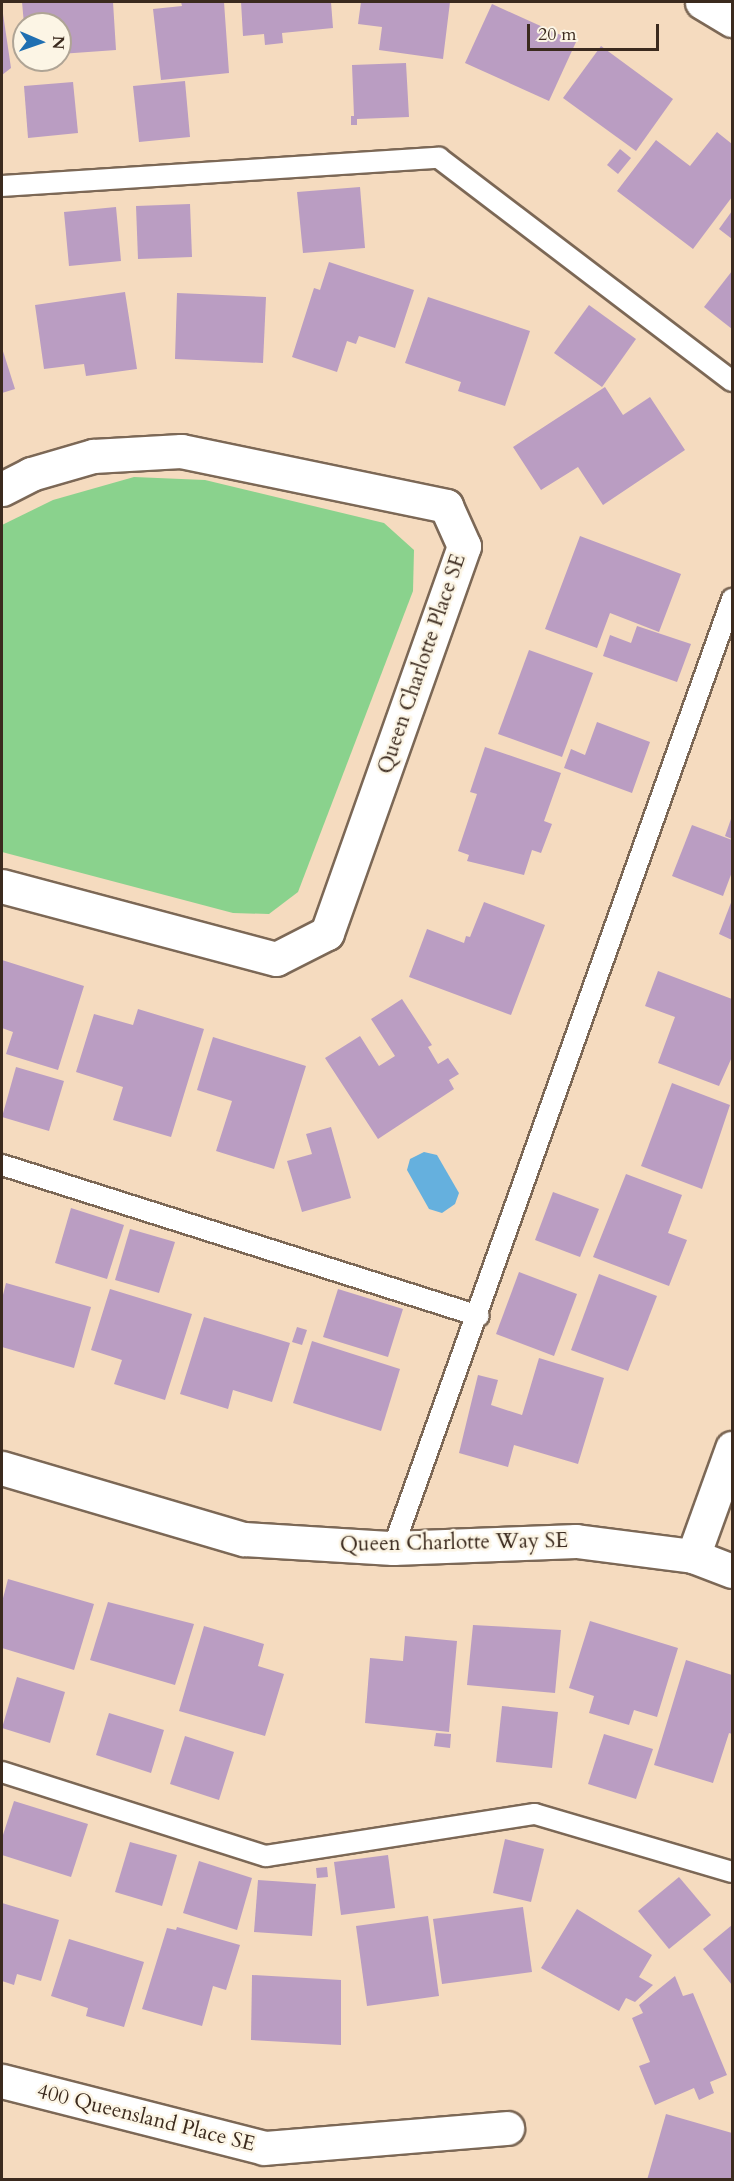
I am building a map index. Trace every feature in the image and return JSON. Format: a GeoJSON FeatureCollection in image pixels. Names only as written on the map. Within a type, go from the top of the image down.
{"type":"FeatureCollection","features":[{"type":"Feature","properties":{"kind":"street"},"geometry":{"type":"LineString","coordinates":[[702,2],[732,20]]}},
{"type":"Feature","properties":{"kind":"street","name":"Queen Charlotte Place SE"},"geometry":{"type":"LineString","coordinates":[[2,489],[32,474],[93,456],[181,451],[446,506],[464,546],[327,933],[276,959],[2,886]]}},
{"type":"Feature","properties":{"kind":"street"},"geometry":{"type":"LineString","coordinates":[[693,1556],[732,1448]]}},
{"type":"Feature","properties":{"kind":"street","name":"Queen Charlotte Way SE"},"geometry":{"type":"LineString","coordinates":[[2,1468],[244,1539],[393,1548],[576,1541],[693,1556],[732,1571]]}},
{"type":"Feature","properties":{"kind":"street","name":"400 Queensland Place SE"},"geometry":{"type":"LineString","coordinates":[[2,2081],[264,2148],[507,2128]]}},
{"type":"Feature","properties":{"kind":"lane"},"geometry":{"type":"LineString","coordinates":[[2,186],[439,158],[732,381]]}},
{"type":"Feature","properties":{"kind":"lane"},"geometry":{"type":"LineString","coordinates":[[393,1548],[479,1316],[732,599]]}},
{"type":"Feature","properties":{"kind":"lane"},"geometry":{"type":"LineString","coordinates":[[2,1165],[479,1316]]}},
{"type":"Feature","properties":{"kind":"lane"},"geometry":{"type":"LineString","coordinates":[[2,1772],[266,1856],[535,1814],[732,1872]]}},
{"type":"Feature","properties":{"kind":"green space"},"geometry":{"type":"Polygon","coordinates":[[[134,477],[205,480],[384,523],[414,550],[413,591],[298,892],[269,914],[233,913],[2,852],[2,525],[53,500],[134,477]]]}},
{"type":"Feature","properties":{"kind":"water"},"geometry":{"type":"Polygon","coordinates":[[[424,1152],[437,1155],[459,1193],[455,1204],[442,1213],[429,1209],[407,1170],[410,1159],[424,1152]]]}},
{"type":"Feature","properties":{"kind":"building"},"geometry":{"type":"Polygon","coordinates":[[[22,2],[113,2],[116,50],[72,53],[72,12],[23,12],[22,2]]]}},
{"type":"Feature","properties":{"kind":"building"},"geometry":{"type":"Polygon","coordinates":[[[181,2],[224,2],[229,73],[161,80],[153,9],[182,6],[181,2]]]}},
{"type":"Feature","properties":{"kind":"building"},"geometry":{"type":"Polygon","coordinates":[[[241,2],[331,2],[333,28],[282,33],[283,43],[265,45],[264,34],[243,36],[241,2]]]}},
{"type":"Feature","properties":{"kind":"building"},"geometry":{"type":"Polygon","coordinates":[[[361,2],[450,2],[443,59],[379,50],[382,27],[358,24],[361,2]]]}},
{"type":"Feature","properties":{"kind":"building"},"geometry":{"type":"Polygon","coordinates":[[[492,4],[576,42],[549,101],[465,63],[492,4]]]}},
{"type":"Feature","properties":{"kind":"building"},"geometry":{"type":"Polygon","coordinates":[[[2,7],[11,68],[2,75],[2,7]]]}},
{"type":"Feature","properties":{"kind":"building"},"geometry":{"type":"Polygon","coordinates":[[[601,46],[673,99],[636,151],[563,98],[601,46]]]}},
{"type":"Feature","properties":{"kind":"building"},"geometry":{"type":"Polygon","coordinates":[[[406,63],[409,117],[357,119],[357,125],[351,125],[351,116],[354,116],[352,65],[406,63]]]}},
{"type":"Feature","properties":{"kind":"building"},"geometry":{"type":"Polygon","coordinates":[[[185,81],[190,137],[139,142],[133,86],[185,81]]]}},
{"type":"Feature","properties":{"kind":"building"},"geometry":{"type":"Polygon","coordinates":[[[73,82],[78,133],[28,138],[24,86],[73,82]]]}},
{"type":"Feature","properties":{"kind":"building"},"geometry":{"type":"Polygon","coordinates":[[[717,132],[732,144],[732,197],[693,249],[617,191],[656,140],[690,166],[717,132]]]}},
{"type":"Feature","properties":{"kind":"building"},"geometry":{"type":"Polygon","coordinates":[[[620,149],[631,158],[618,174],[607,165],[620,149]]]}},
{"type":"Feature","properties":{"kind":"building"},"geometry":{"type":"Polygon","coordinates":[[[360,187],[365,248],[303,253],[297,192],[360,187]]]}},
{"type":"Feature","properties":{"kind":"building"},"geometry":{"type":"Polygon","coordinates":[[[190,204],[192,257],[138,259],[136,206],[190,204]]]}},
{"type":"Feature","properties":{"kind":"building"},"geometry":{"type":"Polygon","coordinates":[[[116,207],[121,261],[69,266],[64,212],[116,207]]]}},
{"type":"Feature","properties":{"kind":"building"},"geometry":{"type":"Polygon","coordinates":[[[732,211],[732,239],[719,229],[732,211]]]}},
{"type":"Feature","properties":{"kind":"building"},"geometry":{"type":"Polygon","coordinates":[[[329,262],[414,290],[395,348],[359,336],[356,344],[347,341],[337,372],[292,357],[314,288],[320,290],[329,262]]]}},
{"type":"Feature","properties":{"kind":"building"},"geometry":{"type":"Polygon","coordinates":[[[732,271],[732,329],[704,307],[732,271]]]}},
{"type":"Feature","properties":{"kind":"building"},"geometry":{"type":"Polygon","coordinates":[[[125,292],[137,369],[86,376],[84,364],[44,369],[35,305],[125,292]]]}},
{"type":"Feature","properties":{"kind":"building"},"geometry":{"type":"Polygon","coordinates":[[[177,293],[266,297],[263,363],[175,359],[177,293]]]}},
{"type":"Feature","properties":{"kind":"building"},"geometry":{"type":"Polygon","coordinates":[[[428,297],[530,331],[505,406],[458,391],[461,382],[405,363],[428,297]]]}},
{"type":"Feature","properties":{"kind":"building"},"geometry":{"type":"Polygon","coordinates":[[[589,305],[636,339],[602,387],[554,353],[589,305]]]}},
{"type":"Feature","properties":{"kind":"building"},"geometry":{"type":"Polygon","coordinates":[[[2,348],[15,389],[2,393],[2,348]]]}},
{"type":"Feature","properties":{"kind":"building"},"geometry":{"type":"Polygon","coordinates":[[[605,387],[623,415],[650,397],[685,450],[603,505],[578,467],[541,490],[513,447],[605,387]]]}},
{"type":"Feature","properties":{"kind":"building"},"geometry":{"type":"Polygon","coordinates":[[[580,536],[681,574],[659,632],[610,613],[597,648],[545,629],[580,536]]]}},
{"type":"Feature","properties":{"kind":"building"},"geometry":{"type":"Polygon","coordinates":[[[637,626],[691,644],[677,682],[603,656],[610,635],[631,643],[637,626]]]}},
{"type":"Feature","properties":{"kind":"building"},"geometry":{"type":"Polygon","coordinates":[[[529,650],[593,673],[562,757],[498,734],[529,650]]]}},
{"type":"Feature","properties":{"kind":"building"},"geometry":{"type":"Polygon","coordinates":[[[597,722],[650,742],[632,793],[564,768],[571,749],[585,755],[597,722]]]}},
{"type":"Feature","properties":{"kind":"building"},"geometry":{"type":"Polygon","coordinates":[[[485,747],[561,773],[544,821],[552,824],[541,853],[532,850],[524,875],[467,861],[469,855],[458,851],[477,794],[470,792],[485,747]]]}},
{"type":"Feature","properties":{"kind":"building"},"geometry":{"type":"Polygon","coordinates":[[[732,816],[732,839],[725,836],[732,816]]]}},
{"type":"Feature","properties":{"kind":"building"},"geometry":{"type":"Polygon","coordinates":[[[692,825],[732,840],[732,872],[723,896],[672,876],[692,825]]]}},
{"type":"Feature","properties":{"kind":"building"},"geometry":{"type":"Polygon","coordinates":[[[732,900],[732,940],[719,934],[732,900]]]}},
{"type":"Feature","properties":{"kind":"building"},"geometry":{"type":"Polygon","coordinates":[[[484,902],[545,925],[511,1015],[409,977],[427,929],[464,943],[466,936],[470,937],[484,902]]]}},
{"type":"Feature","properties":{"kind":"building"},"geometry":{"type":"Polygon","coordinates":[[[2,960],[84,986],[58,1070],[6,1054],[13,1032],[2,1028],[2,960]]]}},
{"type":"Feature","properties":{"kind":"building"},"geometry":{"type":"Polygon","coordinates":[[[658,971],[732,999],[732,1057],[719,1086],[658,1063],[675,1017],[645,1006],[658,971]]]}},
{"type":"Feature","properties":{"kind":"building"},"geometry":{"type":"Polygon","coordinates":[[[402,999],[432,1045],[428,1047],[438,1064],[448,1058],[459,1074],[449,1080],[454,1089],[378,1139],[325,1058],[360,1036],[379,1066],[395,1056],[371,1019],[402,999]]]}},
{"type":"Feature","properties":{"kind":"building"},"geometry":{"type":"Polygon","coordinates":[[[138,1009],[204,1029],[171,1137],[113,1120],[123,1087],[76,1072],[94,1014],[133,1025],[138,1009]]]}},
{"type":"Feature","properties":{"kind":"building"},"geometry":{"type":"Polygon","coordinates":[[[213,1037],[306,1066],[274,1169],[216,1151],[232,1101],[197,1090],[213,1037]]]}},
{"type":"Feature","properties":{"kind":"building"},"geometry":{"type":"Polygon","coordinates":[[[16,1067],[64,1081],[49,1131],[2,1117],[16,1067]]]}},
{"type":"Feature","properties":{"kind":"building"},"geometry":{"type":"Polygon","coordinates":[[[672,1083],[730,1105],[702,1189],[641,1166],[672,1083]]]}},
{"type":"Feature","properties":{"kind":"building"},"geometry":{"type":"Polygon","coordinates":[[[331,1127],[351,1198],[302,1212],[287,1161],[312,1154],[306,1134],[331,1127]]]}},
{"type":"Feature","properties":{"kind":"building"},"geometry":{"type":"Polygon","coordinates":[[[626,1174],[682,1195],[668,1233],[687,1240],[669,1286],[593,1257],[626,1174]]]}},
{"type":"Feature","properties":{"kind":"building"},"geometry":{"type":"Polygon","coordinates":[[[553,1192],[599,1209],[580,1257],[535,1240],[553,1192]]]}},
{"type":"Feature","properties":{"kind":"building"},"geometry":{"type":"Polygon","coordinates":[[[71,1208],[124,1225],[107,1279],[55,1263],[71,1208]]]}},
{"type":"Feature","properties":{"kind":"building"},"geometry":{"type":"Polygon","coordinates":[[[130,1229],[175,1242],[159,1293],[115,1280],[130,1229]]]}},
{"type":"Feature","properties":{"kind":"building"},"geometry":{"type":"Polygon","coordinates":[[[519,1272],[577,1294],[554,1356],[496,1334],[519,1272]]]}},
{"type":"Feature","properties":{"kind":"building"},"geometry":{"type":"Polygon","coordinates":[[[599,1274],[657,1296],[628,1371],[571,1350],[599,1274]]]}},
{"type":"Feature","properties":{"kind":"building"},"geometry":{"type":"Polygon","coordinates":[[[6,1283],[91,1307],[74,1368],[2,1347],[2,1299],[6,1283]]]}},
{"type":"Feature","properties":{"kind":"building"},"geometry":{"type":"Polygon","coordinates":[[[110,1289],[192,1314],[165,1400],[114,1384],[122,1360],[91,1350],[110,1289]]]}},
{"type":"Feature","properties":{"kind":"building"},"geometry":{"type":"Polygon","coordinates":[[[338,1289],[403,1309],[388,1357],[323,1337],[338,1289]]]}},
{"type":"Feature","properties":{"kind":"building"},"geometry":{"type":"Polygon","coordinates":[[[204,1317],[290,1343],[272,1402],[233,1390],[228,1409],[180,1394],[204,1317]]]}},
{"type":"Feature","properties":{"kind":"building"},"geometry":{"type":"Polygon","coordinates":[[[297,1327],[307,1330],[302,1345],[292,1342],[297,1327]]]}},
{"type":"Feature","properties":{"kind":"building"},"geometry":{"type":"Polygon","coordinates":[[[312,1341],[400,1369],[381,1431],[293,1403],[312,1341]]]}},
{"type":"Feature","properties":{"kind":"building"},"geometry":{"type":"Polygon","coordinates":[[[539,1358],[604,1378],[578,1464],[514,1445],[508,1467],[459,1453],[478,1375],[498,1380],[491,1405],[522,1415],[539,1358]]]}},
{"type":"Feature","properties":{"kind":"building"},"geometry":{"type":"Polygon","coordinates":[[[8,1579],[94,1604],[74,1670],[2,1648],[2,1602],[8,1579]]]}},
{"type":"Feature","properties":{"kind":"building"},"geometry":{"type":"Polygon","coordinates":[[[108,1602],[194,1624],[175,1685],[90,1660],[108,1602]]]}},
{"type":"Feature","properties":{"kind":"building"},"geometry":{"type":"Polygon","coordinates":[[[590,1621],[678,1648],[657,1717],[634,1710],[629,1725],[589,1713],[594,1696],[569,1688],[590,1621]]]}},
{"type":"Feature","properties":{"kind":"building"},"geometry":{"type":"Polygon","coordinates":[[[473,1625],[561,1630],[555,1693],[467,1685],[473,1625]]]}},
{"type":"Feature","properties":{"kind":"building"},"geometry":{"type":"Polygon","coordinates":[[[204,1626],[264,1644],[258,1666],[284,1674],[265,1736],[179,1711],[204,1626]]]}},
{"type":"Feature","properties":{"kind":"building"},"geometry":{"type":"Polygon","coordinates":[[[405,1636],[457,1641],[449,1732],[365,1723],[370,1658],[403,1661],[405,1636]]]}},
{"type":"Feature","properties":{"kind":"building"},"geometry":{"type":"Polygon","coordinates":[[[686,1660],[732,1675],[732,1734],[729,1733],[713,1783],[654,1765],[686,1660]]]}},
{"type":"Feature","properties":{"kind":"building"},"geometry":{"type":"Polygon","coordinates":[[[17,1677],[65,1692],[50,1743],[2,1728],[17,1677]]]}},
{"type":"Feature","properties":{"kind":"building"},"geometry":{"type":"Polygon","coordinates":[[[502,1706],[558,1712],[552,1768],[496,1762],[502,1706]]]}},
{"type":"Feature","properties":{"kind":"building"},"geometry":{"type":"Polygon","coordinates":[[[109,1713],[164,1730],[151,1773],[96,1755],[109,1713]]]}},
{"type":"Feature","properties":{"kind":"building"},"geometry":{"type":"Polygon","coordinates":[[[436,1733],[451,1734],[450,1748],[434,1746],[436,1733]]]}},
{"type":"Feature","properties":{"kind":"building"},"geometry":{"type":"Polygon","coordinates":[[[604,1734],[653,1749],[636,1799],[588,1784],[604,1734]]]}},
{"type":"Feature","properties":{"kind":"building"},"geometry":{"type":"Polygon","coordinates":[[[185,1736],[234,1752],[219,1800],[170,1784],[185,1736]]]}},
{"type":"Feature","properties":{"kind":"building"},"geometry":{"type":"Polygon","coordinates":[[[14,1801],[88,1824],[71,1877],[2,1855],[2,1838],[14,1801]]]}},
{"type":"Feature","properties":{"kind":"building"},"geometry":{"type":"Polygon","coordinates":[[[505,1839],[544,1849],[531,1902],[493,1893],[505,1839]]]}},
{"type":"Feature","properties":{"kind":"building"},"geometry":{"type":"Polygon","coordinates":[[[130,1842],[177,1855],[162,1906],[115,1892],[130,1842]]]}},
{"type":"Feature","properties":{"kind":"building"},"geometry":{"type":"Polygon","coordinates":[[[388,1855],[395,1908],[341,1915],[334,1862],[388,1855]]]}},
{"type":"Feature","properties":{"kind":"building"},"geometry":{"type":"Polygon","coordinates":[[[199,1861],[252,1878],[237,1930],[183,1913],[199,1861]]]}},
{"type":"Feature","properties":{"kind":"building"},"geometry":{"type":"Polygon","coordinates":[[[327,1867],[328,1877],[317,1878],[316,1868],[327,1867]]]}},
{"type":"Feature","properties":{"kind":"building"},"geometry":{"type":"Polygon","coordinates":[[[679,1877],[711,1915],[669,1949],[638,1911],[679,1877]]]}},
{"type":"Feature","properties":{"kind":"building"},"geometry":{"type":"Polygon","coordinates":[[[258,1880],[316,1884],[312,1936],[254,1932],[258,1880]]]}},
{"type":"Feature","properties":{"kind":"building"},"geometry":{"type":"Polygon","coordinates":[[[2,1903],[59,1920],[41,1981],[17,1974],[14,1985],[2,1981],[2,1903]]]}},
{"type":"Feature","properties":{"kind":"building"},"geometry":{"type":"Polygon","coordinates":[[[523,1907],[532,1972],[442,1984],[433,1919],[523,1907]]]}},
{"type":"Feature","properties":{"kind":"building"},"geometry":{"type":"Polygon","coordinates":[[[577,1909],[652,1955],[639,1977],[653,1985],[635,2002],[626,1998],[619,2011],[541,1968],[577,1909]]]}},
{"type":"Feature","properties":{"kind":"building"},"geometry":{"type":"Polygon","coordinates":[[[428,1916],[439,1996],[367,2006],[356,1926],[428,1916]]]}},
{"type":"Feature","properties":{"kind":"building"},"geometry":{"type":"Polygon","coordinates":[[[732,1925],[732,1985],[703,1949],[732,1925]]]}},
{"type":"Feature","properties":{"kind":"building"},"geometry":{"type":"Polygon","coordinates":[[[177,1927],[240,1945],[226,1990],[213,1986],[202,2026],[142,2009],[167,1928],[176,1930],[177,1927]]]}},
{"type":"Feature","properties":{"kind":"building"},"geometry":{"type":"Polygon","coordinates":[[[69,1939],[144,1962],[124,2027],[86,2016],[88,2008],[51,1996],[69,1939]]]}},
{"type":"Feature","properties":{"kind":"building"},"geometry":{"type":"Polygon","coordinates":[[[252,1975],[341,1980],[341,2045],[251,2040],[252,1975]]]}},
{"type":"Feature","properties":{"kind":"building"},"geometry":{"type":"Polygon","coordinates":[[[675,1976],[683,1996],[693,1993],[727,2075],[710,2082],[714,2093],[699,2100],[694,2088],[655,2105],[639,2066],[650,2062],[632,2018],[643,2013],[639,2005],[675,1976]]]}},
{"type":"Feature","properties":{"kind":"building"},"geometry":{"type":"Polygon","coordinates":[[[666,2114],[732,2133],[732,2180],[647,2180],[666,2114]]]}}]}
